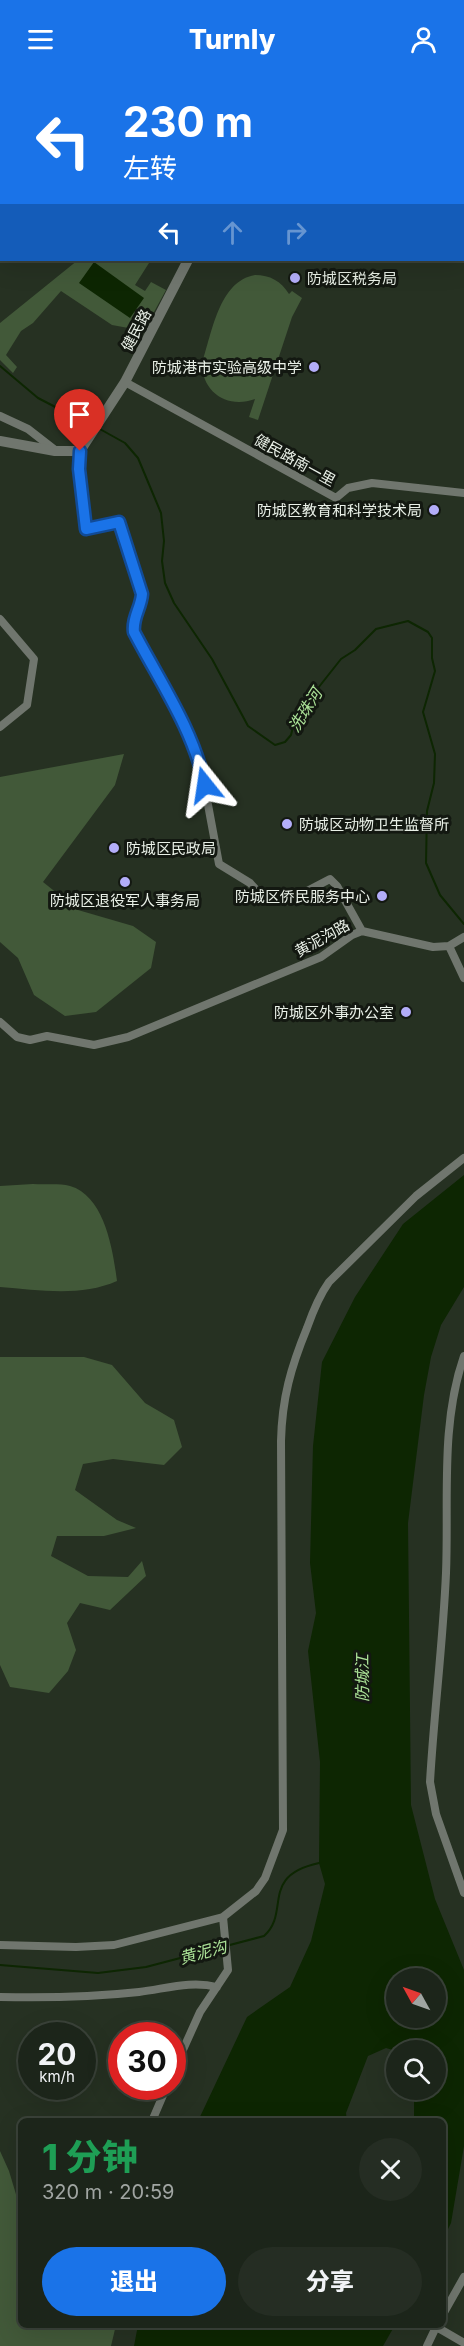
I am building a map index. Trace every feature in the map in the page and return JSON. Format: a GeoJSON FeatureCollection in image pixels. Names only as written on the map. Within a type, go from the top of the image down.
{"type":"FeatureCollection","features":[{"type":"Feature","properties":{"kind":"street","name":"健民路"},"geometry":{"type":"LineString","coordinates":[[83,446],[125,382],[187,261]]}},
{"type":"Feature","properties":{"kind":"street","name":"健民路南一里"},"geometry":{"type":"LineString","coordinates":[[125,382],[336,498],[348,488],[372,483],[464,493]]}},
{"type":"Feature","properties":{"kind":"street"},"geometry":{"type":"LineString","coordinates":[[0,416],[28,429],[56,451]]}},
{"type":"Feature","properties":{"kind":"street"},"geometry":{"type":"LineString","coordinates":[[0,441],[56,451],[83,446],[79,469],[86,529],[119,522],[142,594],[133,622],[134,632],[187,729],[201,767],[219,864],[250,883],[261,895],[279,902],[288,901],[330,879],[337,886],[362,931]]}},
{"type":"Feature","properties":{"kind":"street"},"geometry":{"type":"LineString","coordinates":[[0,619],[34,659],[27,705],[0,727]]}},
{"type":"Feature","properties":{"kind":"street","name":"黄泥沟路"},"geometry":{"type":"LineString","coordinates":[[0,1022],[17,1037],[30,1040],[47,1036],[94,1045],[128,1037],[321,957],[352,935],[362,931],[433,947],[448,946]]}},
{"type":"Feature","properties":{"kind":"street"},"geometry":{"type":"LineString","coordinates":[[464,937],[448,946],[464,978]]}},
{"type":"Feature","properties":{"kind":"street"},"geometry":{"type":"LineString","coordinates":[[0,1945],[76,1947],[114,1945],[223,1917],[256,1891],[261,1884],[283,1830],[282,1418],[286,1385],[320,1294],[329,1282],[416,1196],[464,1158]]}},
{"type":"Feature","properties":{"kind":"street"},"geometry":{"type":"LineString","coordinates":[[464,1356],[454,1384],[450,1412],[446,1575],[430,1782],[436,1814],[464,1893]]}},
{"type":"Feature","properties":{"kind":"street"},"geometry":{"type":"LineString","coordinates":[[186,2043],[200,2012],[228,1970],[223,1917]]}},
{"type":"Feature","properties":{"kind":"street"},"geometry":{"type":"LineString","coordinates":[[0,1997],[50,1998],[140,1992],[201,1983],[217,1987]]}},
{"type":"Feature","properties":{"kind":"street"},"geometry":{"type":"LineString","coordinates":[[153,2118],[161,2100]]}},
{"type":"Feature","properties":{"kind":"street"},"geometry":{"type":"LineString","coordinates":[[446,2309],[464,2277]]}},
{"type":"Feature","properties":{"kind":"street"},"geometry":{"type":"LineString","coordinates":[[427,2346],[436,2328]]}},
{"type":"Feature","properties":{"kind":"street"},"geometry":{"type":"LineString","coordinates":[[440,2328],[464,2343]]}},
{"type":"Feature","properties":{"kind":"shaded area"},"geometry":{"type":"Polygon","coordinates":[[[77,261],[145,261],[149,263],[135,285],[145,291],[151,282],[166,290],[142,334],[134,329],[112,325],[61,291],[33,323],[21,331],[6,355],[17,367],[13,373],[0,360],[0,323],[77,261]]]}},
{"type":"Feature","properties":{"kind":"shaded area"},"geometry":{"type":"Polygon","coordinates":[[[255,275],[275,280],[289,294],[292,291],[302,298],[292,317],[258,420],[249,417],[255,399],[235,402],[218,396],[206,383],[202,363],[225,298],[243,279],[255,275]]]}},
{"type":"Feature","properties":{"kind":"shaded area"},"geometry":{"type":"Polygon","coordinates":[[[64,403],[99,407],[93,420],[81,416],[64,403]]]}},
{"type":"Feature","properties":{"kind":"shaded area"},"geometry":{"type":"Polygon","coordinates":[[[124,754],[115,785],[43,882],[78,910],[133,926],[156,942],[151,968],[96,1012],[65,1016],[34,995],[18,958],[0,942],[0,777],[124,754]]]}},
{"type":"Feature","properties":{"kind":"shaded area"},"geometry":{"type":"Polygon","coordinates":[[[33,1184],[70,1186],[82,1192],[92,1201],[110,1240],[117,1281],[74,1291],[0,1287],[0,1186],[33,1184]]]}},
{"type":"Feature","properties":{"kind":"shaded area"},"geometry":{"type":"Polygon","coordinates":[[[0,1357],[84,1357],[112,1365],[145,1403],[174,1420],[182,1447],[164,1465],[113,1459],[83,1464],[75,1490],[117,1520],[136,1528],[104,1536],[57,1536],[51,1556],[88,1576],[128,1577],[142,1561],[146,1576],[110,1610],[80,1603],[67,1623],[76,1650],[68,1671],[49,1693],[10,1687],[0,1665],[0,1357]]]}},
{"type":"Feature","properties":{"kind":"shaded area"},"geometry":{"type":"Polygon","coordinates":[[[0,2151],[18,2201],[18,2328],[115,2328],[111,2346],[0,2346],[0,2151]]]}},
{"type":"Feature","properties":{"kind":"water"},"geometry":{"type":"Polygon","coordinates":[[[94,262],[144,298],[130,318],[79,283],[94,262]]]}},
{"type":"Feature","properties":{"kind":"water","name":"防城江"},"geometry":{"type":"Polygon","coordinates":[[[464,1175],[464,1287],[441,1325],[431,1357],[408,1523],[411,1805],[435,1899],[464,1970],[464,2146],[451,2223],[446,2233],[446,2118],[414,2118],[414,2100],[446,2100],[446,2040],[386,2040],[386,2048],[368,2056],[346,2113],[347,2118],[199,2118],[247,2017],[290,1987],[311,1941],[325,1884],[319,1863],[320,1762],[308,1651],[316,1613],[310,1563],[313,1446],[322,1362],[355,1297],[403,1224],[464,1175]]]}},
{"type":"Feature","properties":{"kind":"water"},"geometry":{"type":"Polygon","coordinates":[[[137,2328],[393,2328],[383,2346],[134,2346],[137,2328]]]}},
{"type":"Feature","properties":{"kind":"waterway","name":"洗珠河"},"geometry":{"type":"LineString","coordinates":[[0,366],[38,398],[92,426]]}},
{"type":"Feature","properties":{"kind":"waterway","name":"洗珠河"},"geometry":{"type":"LineString","coordinates":[[98,428],[125,443],[138,458],[161,513],[165,583],[174,603],[212,659],[248,726],[275,745],[285,742],[291,735],[294,723],[307,702],[341,659],[355,650],[376,629],[408,621],[428,632],[432,638],[432,658],[435,671],[423,712],[435,754],[434,783],[427,811],[426,863],[440,895],[464,924]]}},
{"type":"Feature","properties":{"kind":"waterway","name":"黄泥沟"},"geometry":{"type":"LineString","coordinates":[[0,1965],[98,1973],[146,1967],[264,1936],[272,1927],[276,1916],[282,1885],[301,1869],[319,1863]]}},
{"type":"Feature","properties":{"kind":"place","name":"防城区税务局"},"geometry":{"type":"Point","coordinates":[295,278]}},
{"type":"Feature","properties":{"kind":"place","name":"防城港市实验高级中学"},"geometry":{"type":"Point","coordinates":[314,367]}},
{"type":"Feature","properties":{"kind":"place","name":"防城区教育和科学技术局"},"geometry":{"type":"Point","coordinates":[434,510]}},
{"type":"Feature","properties":{"kind":"place","name":"防城区动物卫生监督所"},"geometry":{"type":"Point","coordinates":[287,824]}},
{"type":"Feature","properties":{"kind":"place","name":"防城区民政局"},"geometry":{"type":"Point","coordinates":[114,848]}},
{"type":"Feature","properties":{"kind":"place","name":"防城区退役军人事务局"},"geometry":{"type":"Point","coordinates":[125,882]}},
{"type":"Feature","properties":{"kind":"place","name":"防城区侨民服务中心"},"geometry":{"type":"Point","coordinates":[382,896]}},
{"type":"Feature","properties":{"kind":"place","name":"防城区外事办公室"},"geometry":{"type":"Point","coordinates":[406,1012]}},
{"type":"Feature","properties":{"kind":"route"},"geometry":{"type":"LineString","coordinates":[[80,451],[79,469],[86,529],[119,522],[142,594],[133,622],[134,632],[187,729],[205,785]]}}]}
